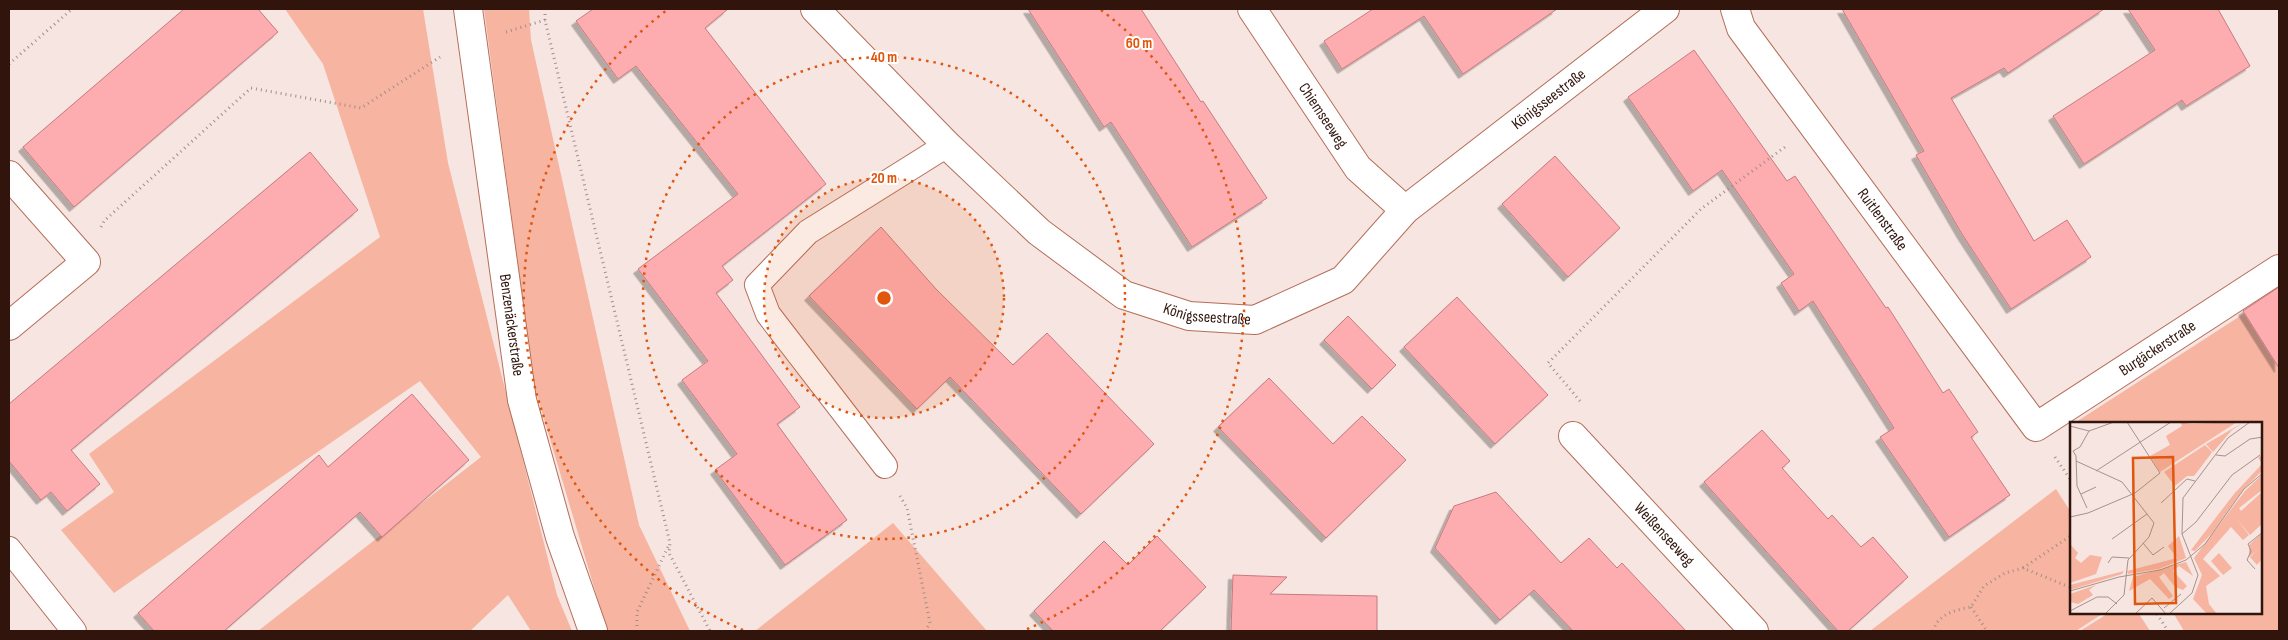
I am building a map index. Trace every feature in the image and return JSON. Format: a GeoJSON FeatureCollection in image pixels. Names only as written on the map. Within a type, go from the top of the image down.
{"type":"FeatureCollection","features":[{"type":"Feature","properties":{"kind":"street","name":"Benzenäckerstraße"},"geometry":{"type":"LineString","coordinates":[[468,9],[522,400],[560,537],[593,631]]}},
{"type":"Feature","properties":{"kind":"street","name":"Königsseestraße"},"geometry":{"type":"LineString","coordinates":[[815,9],[947,145],[1039,232],[1124,294],[1190,316],[1255,320],[1343,280],[1405,210],[1665,9]]}},
{"type":"Feature","properties":{"kind":"street","name":"Chiemseeweg"},"geometry":{"type":"LineString","coordinates":[[1252,9],[1358,168],[1405,210]]}},
{"type":"Feature","properties":{"kind":"street","name":"Ruitlenstraße"},"geometry":{"type":"LineString","coordinates":[[1735,9],[1741,28],[2036,427]]}},
{"type":"Feature","properties":{"kind":"street"},"geometry":{"type":"LineString","coordinates":[[9,175],[86,262],[9,326]]}},
{"type":"Feature","properties":{"kind":"street","name":"Burgäckerstraße"},"geometry":{"type":"LineString","coordinates":[[2036,427],[2279,269]]}},
{"type":"Feature","properties":{"kind":"street","name":"Weißenseeweg"},"geometry":{"type":"LineString","coordinates":[[1573,436],[1754,631]]}},
{"type":"Feature","properties":{"kind":"lane"},"geometry":{"type":"LineString","coordinates":[[885,466],[768,314],[757,286],[808,232],[947,145]]}},
{"type":"Feature","properties":{"kind":"lane"},"geometry":{"type":"LineString","coordinates":[[9,549],[74,631]]}},
{"type":"Feature","properties":{"kind":"path"},"geometry":{"type":"LineString","coordinates":[[9,64],[72,9]]}},
{"type":"Feature","properties":{"kind":"path"},"geometry":{"type":"LineString","coordinates":[[545,9],[547,30],[670,543],[669,553],[710,631]]}},
{"type":"Feature","properties":{"kind":"path"},"geometry":{"type":"LineString","coordinates":[[86,262],[104,221],[251,88],[361,108],[444,54],[473,42]]}},
{"type":"Feature","properties":{"kind":"path"},"geometry":{"type":"LineString","coordinates":[[1548,363],[1701,209],[1814,126]]}},
{"type":"Feature","properties":{"kind":"path"},"geometry":{"type":"LineString","coordinates":[[885,466],[907,508],[930,623],[925,631]]}},
{"type":"Feature","properties":{"kind":"path"},"geometry":{"type":"LineString","coordinates":[[1933,631],[1935,624],[1951,611],[1970,607],[1984,586],[2005,573],[2023,568],[2070,536]]}},
{"type":"Feature","properties":{"kind":"path"},"geometry":{"type":"LineString","coordinates":[[637,631],[636,612],[670,543]]}},
{"type":"Feature","properties":{"kind":"path"},"geometry":{"type":"LineString","coordinates":[[2023,568],[2070,587]]}},
{"type":"Feature","properties":{"kind":"path"},"geometry":{"type":"LineString","coordinates":[[1970,607],[1986,631]]}},
{"type":"Feature","properties":{"kind":"path"},"geometry":{"type":"LineString","coordinates":[[2158,615],[2168,631]]}},
{"type":"Feature","properties":{"kind":"shaded area"},"geometry":{"type":"Polygon","coordinates":[[[285,9],[423,9],[448,163],[557,595],[572,631],[531,631],[508,595],[470,631],[258,631],[481,457],[420,381],[114,593],[61,530],[114,492],[89,454],[380,237],[323,64],[285,9]]]}},
{"type":"Feature","properties":{"kind":"shaded area"},"geometry":{"type":"Polygon","coordinates":[[[484,9],[529,9],[531,40],[639,525],[690,631],[607,631],[534,385],[484,9]]]}},
{"type":"Feature","properties":{"kind":"shaded area"},"geometry":{"type":"Polygon","coordinates":[[[2279,291],[2279,631],[2184,631],[2175,615],[2263,615],[2263,422],[2076,422],[2279,291]]]}},
{"type":"Feature","properties":{"kind":"shaded area"},"geometry":{"type":"Polygon","coordinates":[[[2056,489],[2070,511],[2070,615],[2100,615],[2076,631],[1870,631],[2056,489]]]}},
{"type":"Feature","properties":{"kind":"shaded area"},"geometry":{"type":"Polygon","coordinates":[[[893,523],[987,631],[755,631],[893,523]]]}},
{"type":"Feature","properties":{"kind":"shaded area"},"geometry":{"type":"Polygon","coordinates":[[[2105,615],[2140,615],[2150,631],[2080,631],[2105,615]]]}},
{"type":"Feature","properties":{"kind":"building"},"geometry":{"type":"Polygon","coordinates":[[[184,9],[258,9],[278,32],[74,207],[23,147],[184,9]]]}},
{"type":"Feature","properties":{"kind":"building"},"geometry":{"type":"Polygon","coordinates":[[[593,9],[728,9],[705,28],[826,184],[722,266],[733,280],[716,293],[800,407],[777,424],[847,520],[785,565],[715,470],[737,454],[682,380],[708,361],[638,269],[738,194],[636,66],[618,79],[576,21],[593,9]]]}},
{"type":"Feature","properties":{"kind":"building"},"geometry":{"type":"Polygon","coordinates":[[[1028,9],[1141,9],[1201,102],[1203,101],[1267,198],[1192,247],[1111,122],[1104,127],[1028,9]]]}},
{"type":"Feature","properties":{"kind":"building"},"geometry":{"type":"Polygon","coordinates":[[[1373,9],[1557,9],[1463,74],[1424,16],[1342,69],[1324,41],[1373,9]]]}},
{"type":"Feature","properties":{"kind":"building"},"geometry":{"type":"Polygon","coordinates":[[[1842,9],[2104,9],[2008,73],[2004,68],[1951,98],[2034,241],[2067,220],[2091,257],[2011,309],[1962,234],[1916,155],[1924,151],[1842,9]]]}},
{"type":"Feature","properties":{"kind":"building"},"geometry":{"type":"Polygon","coordinates":[[[2128,9],[2218,9],[2250,66],[2186,106],[2182,100],[2084,164],[2053,116],[2155,50],[2128,9]]]}},
{"type":"Feature","properties":{"kind":"building"},"geometry":{"type":"Polygon","coordinates":[[[1694,50],[1787,181],[1795,176],[1886,308],[1888,307],[1943,393],[1949,389],[1978,432],[1971,437],[2010,495],[1949,537],[1880,437],[1894,428],[1813,301],[1799,311],[1781,283],[1794,274],[1722,170],[1693,191],[1628,97],[1694,50]]]}},
{"type":"Feature","properties":{"kind":"building"},"geometry":{"type":"Polygon","coordinates":[[[310,152],[358,210],[71,450],[100,484],[67,511],[51,492],[41,500],[9,461],[9,404],[310,152]]]}},
{"type":"Feature","properties":{"kind":"building"},"geometry":{"type":"Polygon","coordinates":[[[1555,156],[1620,228],[1568,277],[1502,204],[1555,156]]]}},
{"type":"Feature","properties":{"kind":"building"},"geometry":{"type":"Polygon","coordinates":[[[881,227],[936,289],[1013,365],[1047,333],[1154,444],[1081,514],[950,377],[917,409],[809,296],[881,227]]]}},
{"type":"Feature","properties":{"kind":"building"},"geometry":{"type":"Polygon","coordinates":[[[2279,287],[2279,368],[2243,311],[2279,287]]]}},
{"type":"Feature","properties":{"kind":"building"},"geometry":{"type":"Polygon","coordinates":[[[1457,297],[1548,395],[1495,444],[1404,347],[1457,297]]]}},
{"type":"Feature","properties":{"kind":"building"},"geometry":{"type":"Polygon","coordinates":[[[1348,316],[1396,365],[1372,389],[1324,340],[1348,316]]]}},
{"type":"Feature","properties":{"kind":"building"},"geometry":{"type":"Polygon","coordinates":[[[1269,378],[1333,444],[1362,416],[1406,460],[1326,538],[1218,427],[1269,378]]]}},
{"type":"Feature","properties":{"kind":"building"},"geometry":{"type":"Polygon","coordinates":[[[412,394],[469,460],[382,537],[360,512],[224,631],[154,631],[138,613],[319,455],[328,467],[412,394]]]}},
{"type":"Feature","properties":{"kind":"building"},"geometry":{"type":"Polygon","coordinates":[[[1762,430],[1790,461],[1782,468],[1828,519],[1832,515],[1861,547],[1873,537],[1908,577],[1848,631],[1838,631],[1704,482],[1762,430]]]}},
{"type":"Feature","properties":{"kind":"building"},"geometry":{"type":"Polygon","coordinates":[[[1496,492],[1561,563],[1589,538],[1617,568],[1622,563],[1686,631],[1573,631],[1534,590],[1500,620],[1435,548],[1454,506],[1496,492]]]}},
{"type":"Feature","properties":{"kind":"building"},"geometry":{"type":"Polygon","coordinates":[[[1157,536],[1206,587],[1160,631],[1053,631],[1034,611],[1104,541],[1128,565],[1157,536]]]}},
{"type":"Feature","properties":{"kind":"building"},"geometry":{"type":"Polygon","coordinates":[[[1233,575],[1287,577],[1270,594],[1377,596],[1377,631],[1231,631],[1233,575]]]}}]}
